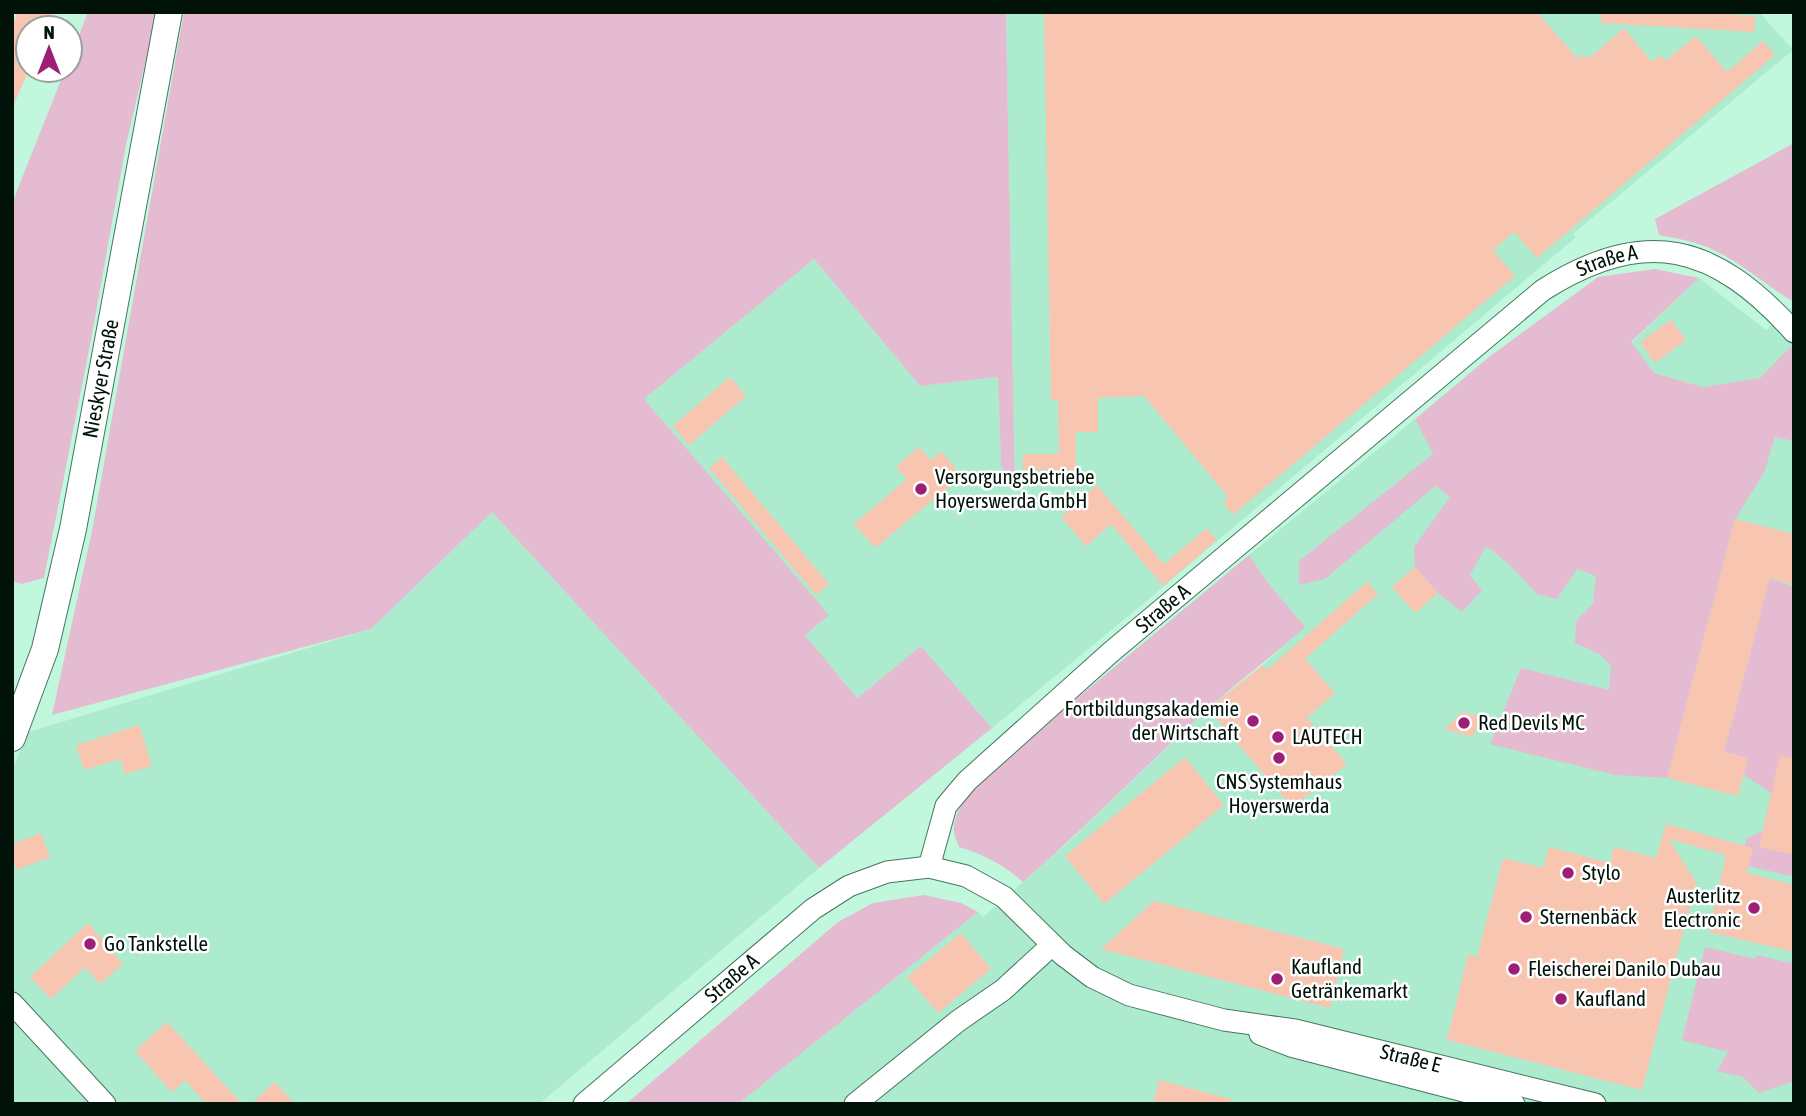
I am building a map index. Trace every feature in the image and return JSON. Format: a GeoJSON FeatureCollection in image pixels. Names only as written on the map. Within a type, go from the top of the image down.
{"type":"FeatureCollection","features":[{"type":"Feature","properties":{"kind":"main road","name":"Nieskyer Straße"},"geometry":{"type":"LineString","coordinates":[[12,738],[45,649],[73,529],[169,12]]}},
{"type":"Feature","properties":{"kind":"street","name":"Straße A"},"geometry":{"type":"LineString","coordinates":[[583,1104],[813,909],[849,886],[887,872],[929,867],[946,806],[967,781],[1111,652],[1552,284],[1581,267],[1607,258],[1666,250],[1692,256],[1739,279],[1768,302],[1794,332]]}},
{"type":"Feature","properties":{"kind":"street","name":"Straße E"},"geometry":{"type":"LineString","coordinates":[[929,867],[966,876],[1004,897],[1052,945],[1092,977],[1129,995],[1224,1020],[1292,1046],[1514,1104]]}},
{"type":"Feature","properties":{"kind":"street"},"geometry":{"type":"LineString","coordinates":[[855,1104],[958,1021],[1003,990],[1052,945]]}},
{"type":"Feature","properties":{"kind":"street"},"geometry":{"type":"LineString","coordinates":[[12,1003],[104,1104]]}},
{"type":"Feature","properties":{"kind":"street","name":"Straße E"},"geometry":{"type":"LineString","coordinates":[[1224,1020],[1295,1030],[1595,1104]]}},
{"type":"Feature","properties":{"kind":"shaded area"},"geometry":{"type":"Polygon","coordinates":[[[88,12],[157,12],[126,145],[44,578],[22,584],[12,581],[12,203],[59,84],[84,84],[84,22],[88,12]]]}},
{"type":"Feature","properties":{"kind":"shaded area"},"geometry":{"type":"Polygon","coordinates":[[[184,12],[1006,12],[1015,491],[1001,465],[998,377],[920,386],[814,259],[644,399],[829,615],[805,635],[857,698],[921,646],[992,728],[819,868],[492,512],[371,629],[52,715],[92,531],[184,12]]]}},
{"type":"Feature","properties":{"kind":"shaded area"},"geometry":{"type":"Polygon","coordinates":[[[1006,12],[1759,12],[1793,50],[1573,234],[1576,237],[1137,609],[992,728],[921,646],[857,698],[805,635],[828,615],[644,399],[814,259],[920,386],[998,377],[1001,465],[1015,489],[1006,12]]]}},
{"type":"Feature","properties":{"kind":"shaded area"},"geometry":{"type":"Polygon","coordinates":[[[1794,143],[1794,302],[1718,252],[1695,243],[1659,235],[1655,219],[1794,143]]]}},
{"type":"Feature","properties":{"kind":"shaded area"},"geometry":{"type":"Polygon","coordinates":[[[1655,269],[1699,278],[1631,342],[1654,373],[1703,387],[1760,378],[1790,347],[1794,350],[1794,441],[1775,437],[1764,473],[1735,519],[1667,778],[1615,775],[1490,744],[1521,668],[1609,690],[1611,666],[1601,655],[1575,643],[1576,621],[1593,604],[1596,576],[1577,569],[1557,599],[1537,594],[1509,564],[1486,546],[1470,575],[1482,590],[1462,612],[1438,593],[1415,567],[1414,547],[1450,497],[1435,486],[1325,579],[1299,585],[1299,561],[1433,454],[1415,419],[1489,357],[1598,277],[1655,269]]]}},
{"type":"Feature","properties":{"kind":"shaded area"},"geometry":{"type":"Polygon","coordinates":[[[1699,278],[1766,330],[1794,306],[1794,350],[1790,347],[1760,378],[1703,387],[1654,373],[1631,343],[1699,278]]]}},
{"type":"Feature","properties":{"kind":"shaded area"},"geometry":{"type":"Polygon","coordinates":[[[1415,419],[1434,453],[1775,437],[1794,441],[1794,587],[1770,579],[1794,749],[1794,1104],[738,1104],[978,912],[983,917],[1063,847],[1208,709],[1263,665],[1304,627],[1249,555],[1415,419]]]}},
{"type":"Feature","properties":{"kind":"shaded area"},"geometry":{"type":"Polygon","coordinates":[[[492,512],[819,868],[539,1104],[12,1104],[12,771],[28,732],[371,629],[492,512]]]}},
{"type":"Feature","properties":{"kind":"shaded area"},"geometry":{"type":"Polygon","coordinates":[[[1249,555],[1305,627],[1219,699],[1023,882],[993,861],[959,847],[954,833],[955,820],[966,799],[983,779],[1249,555]]]}},
{"type":"Feature","properties":{"kind":"shaded area"},"geometry":{"type":"Polygon","coordinates":[[[1770,578],[1794,587],[1794,875],[1790,876],[1748,866],[1740,859],[1747,838],[1763,831],[1771,793],[1744,775],[1748,758],[1724,752],[1770,578]]]}},
{"type":"Feature","properties":{"kind":"shaded area"},"geometry":{"type":"Polygon","coordinates":[[[924,895],[961,903],[978,912],[738,1104],[626,1104],[838,922],[873,903],[924,895]]]}},
{"type":"Feature","properties":{"kind":"shaded area"},"geometry":{"type":"Polygon","coordinates":[[[1705,947],[1755,959],[1757,955],[1791,963],[1794,952],[1794,1081],[1759,1093],[1743,1077],[1717,1071],[1728,1052],[1682,1040],[1705,947]]]}},
{"type":"Feature","properties":{"kind":"building"},"geometry":{"type":"Polygon","coordinates":[[[18,12],[53,12],[52,14],[17,14],[18,12]]]}},
{"type":"Feature","properties":{"kind":"building"},"geometry":{"type":"Polygon","coordinates":[[[1044,12],[1537,12],[1578,59],[1584,54],[1588,59],[1624,28],[1652,62],[1661,55],[1665,61],[1696,36],[1727,72],[1763,41],[1775,55],[1537,258],[1514,232],[1493,250],[1515,276],[1233,515],[1223,502],[1228,497],[1144,396],[1098,398],[1098,432],[1076,432],[1076,470],[1023,470],[1023,454],[1059,454],[1058,400],[1051,400],[1044,12]]]}},
{"type":"Feature","properties":{"kind":"building"},"geometry":{"type":"Polygon","coordinates":[[[1601,12],[1692,12],[1755,16],[1754,32],[1601,23],[1601,12]]]}},
{"type":"Feature","properties":{"kind":"building"},"geometry":{"type":"Polygon","coordinates":[[[14,21],[14,84],[23,84],[12,109],[14,21]]]}},
{"type":"Feature","properties":{"kind":"building"},"geometry":{"type":"Polygon","coordinates":[[[1671,320],[1686,340],[1655,363],[1640,342],[1671,320]]]}},
{"type":"Feature","properties":{"kind":"building"},"geometry":{"type":"Polygon","coordinates":[[[730,377],[746,396],[689,445],[673,426],[730,377]]]}},
{"type":"Feature","properties":{"kind":"building","name":"Versorgungsbetriebe Hoyerswerda GmbH"},"geometry":{"type":"Polygon","coordinates":[[[919,447],[931,460],[941,451],[962,476],[875,548],[854,524],[907,479],[896,467],[919,447]]]}},
{"type":"Feature","properties":{"kind":"building"},"geometry":{"type":"Polygon","coordinates":[[[722,457],[829,584],[816,595],[709,468],[722,457]]]}},
{"type":"Feature","properties":{"kind":"building"},"geometry":{"type":"Polygon","coordinates":[[[1097,485],[1164,564],[1207,528],[1217,540],[1163,586],[1111,524],[1086,546],[1061,517],[1097,485]]]}},
{"type":"Feature","properties":{"kind":"building"},"geometry":{"type":"Polygon","coordinates":[[[1735,519],[1794,534],[1794,585],[1770,578],[1724,752],[1748,758],[1738,796],[1667,778],[1735,519]]]}},
{"type":"Feature","properties":{"kind":"building"},"geometry":{"type":"Polygon","coordinates":[[[1415,567],[1438,593],[1415,613],[1392,587],[1415,567]]]}},
{"type":"Feature","properties":{"kind":"building","name":"LAUTECH"},"geometry":{"type":"Polygon","coordinates":[[[1367,582],[1378,594],[1305,659],[1335,693],[1307,718],[1347,764],[1292,807],[1208,709],[1263,665],[1267,670],[1367,582]]]}},
{"type":"Feature","properties":{"kind":"building","name":"Red Devils MC"},"geometry":{"type":"Polygon","coordinates":[[[1462,712],[1480,716],[1473,737],[1445,729],[1462,712]]]}},
{"type":"Feature","properties":{"kind":"building"},"geometry":{"type":"Polygon","coordinates":[[[139,725],[152,766],[125,774],[120,759],[84,770],[76,745],[139,725]]]}},
{"type":"Feature","properties":{"kind":"building"},"geometry":{"type":"Polygon","coordinates":[[[1780,755],[1794,758],[1794,855],[1759,847],[1780,755]]]}},
{"type":"Feature","properties":{"kind":"building"},"geometry":{"type":"Polygon","coordinates":[[[1185,757],[1224,805],[1104,904],[1065,856],[1185,757]]]}},
{"type":"Feature","properties":{"kind":"building","name":"Kaufland"},"geometry":{"type":"Polygon","coordinates":[[[1666,824],[1753,848],[1747,873],[1794,885],[1794,952],[1709,932],[1726,855],[1669,839],[1696,882],[1642,1090],[1447,1040],[1468,955],[1477,957],[1503,858],[1543,868],[1549,847],[1610,863],[1614,847],[1656,858],[1666,824]]]}},
{"type":"Feature","properties":{"kind":"building"},"geometry":{"type":"Polygon","coordinates":[[[41,833],[50,857],[17,870],[12,858],[12,844],[41,833]]]}},
{"type":"Feature","properties":{"kind":"building","name":"Kaufland Getränkemarkt"},"geometry":{"type":"Polygon","coordinates":[[[1154,901],[1344,949],[1330,1008],[1101,949],[1154,901]]]}},
{"type":"Feature","properties":{"kind":"building"},"geometry":{"type":"Polygon","coordinates":[[[88,923],[123,964],[100,984],[85,967],[51,999],[30,977],[88,923]]]}},
{"type":"Feature","properties":{"kind":"building"},"geometry":{"type":"Polygon","coordinates":[[[961,933],[991,969],[938,1013],[907,977],[961,933]]]}},
{"type":"Feature","properties":{"kind":"building"},"geometry":{"type":"Polygon","coordinates":[[[167,1022],[242,1104],[206,1104],[185,1080],[172,1092],[135,1051],[167,1022]]]}},
{"type":"Feature","properties":{"kind":"building"},"geometry":{"type":"Polygon","coordinates":[[[1159,1080],[1231,1099],[1230,1104],[1153,1104],[1159,1080]]]}},
{"type":"Feature","properties":{"kind":"building"},"geometry":{"type":"Polygon","coordinates":[[[275,1082],[295,1104],[251,1104],[275,1082]]]}},
{"type":"Feature","properties":{"kind":"place","name":"Versorgungsbetriebe Hoyerswerda GmbH"},"geometry":{"type":"Point","coordinates":[921,489]}},
{"type":"Feature","properties":{"kind":"place","name":"Fortbildungsakademie der Wirtschaft"},"geometry":{"type":"Point","coordinates":[1253,721]}},
{"type":"Feature","properties":{"kind":"place","name":"Red Devils MC"},"geometry":{"type":"Point","coordinates":[1464,723]}},
{"type":"Feature","properties":{"kind":"place","name":"LAUTECH"},"geometry":{"type":"Point","coordinates":[1278,737]}},
{"type":"Feature","properties":{"kind":"place","name":"CNS Systemhaus Hoyerswerda"},"geometry":{"type":"Point","coordinates":[1279,758]}},
{"type":"Feature","properties":{"kind":"place","name":"Stylo"},"geometry":{"type":"Point","coordinates":[1568,873]}},
{"type":"Feature","properties":{"kind":"place","name":"Austerlitz Electronic"},"geometry":{"type":"Point","coordinates":[1754,908]}},
{"type":"Feature","properties":{"kind":"place","name":"Sternenbäck"},"geometry":{"type":"Point","coordinates":[1526,917]}},
{"type":"Feature","properties":{"kind":"place","name":"Go Tankstelle"},"geometry":{"type":"Point","coordinates":[90,944]}},
{"type":"Feature","properties":{"kind":"place","name":"Fleischerei Danilo Dubau"},"geometry":{"type":"Point","coordinates":[1514,969]}},
{"type":"Feature","properties":{"kind":"place","name":"Kaufland Getränkemarkt"},"geometry":{"type":"Point","coordinates":[1277,979]}},
{"type":"Feature","properties":{"kind":"place","name":"Kaufland"},"geometry":{"type":"Point","coordinates":[1561,999]}}]}
